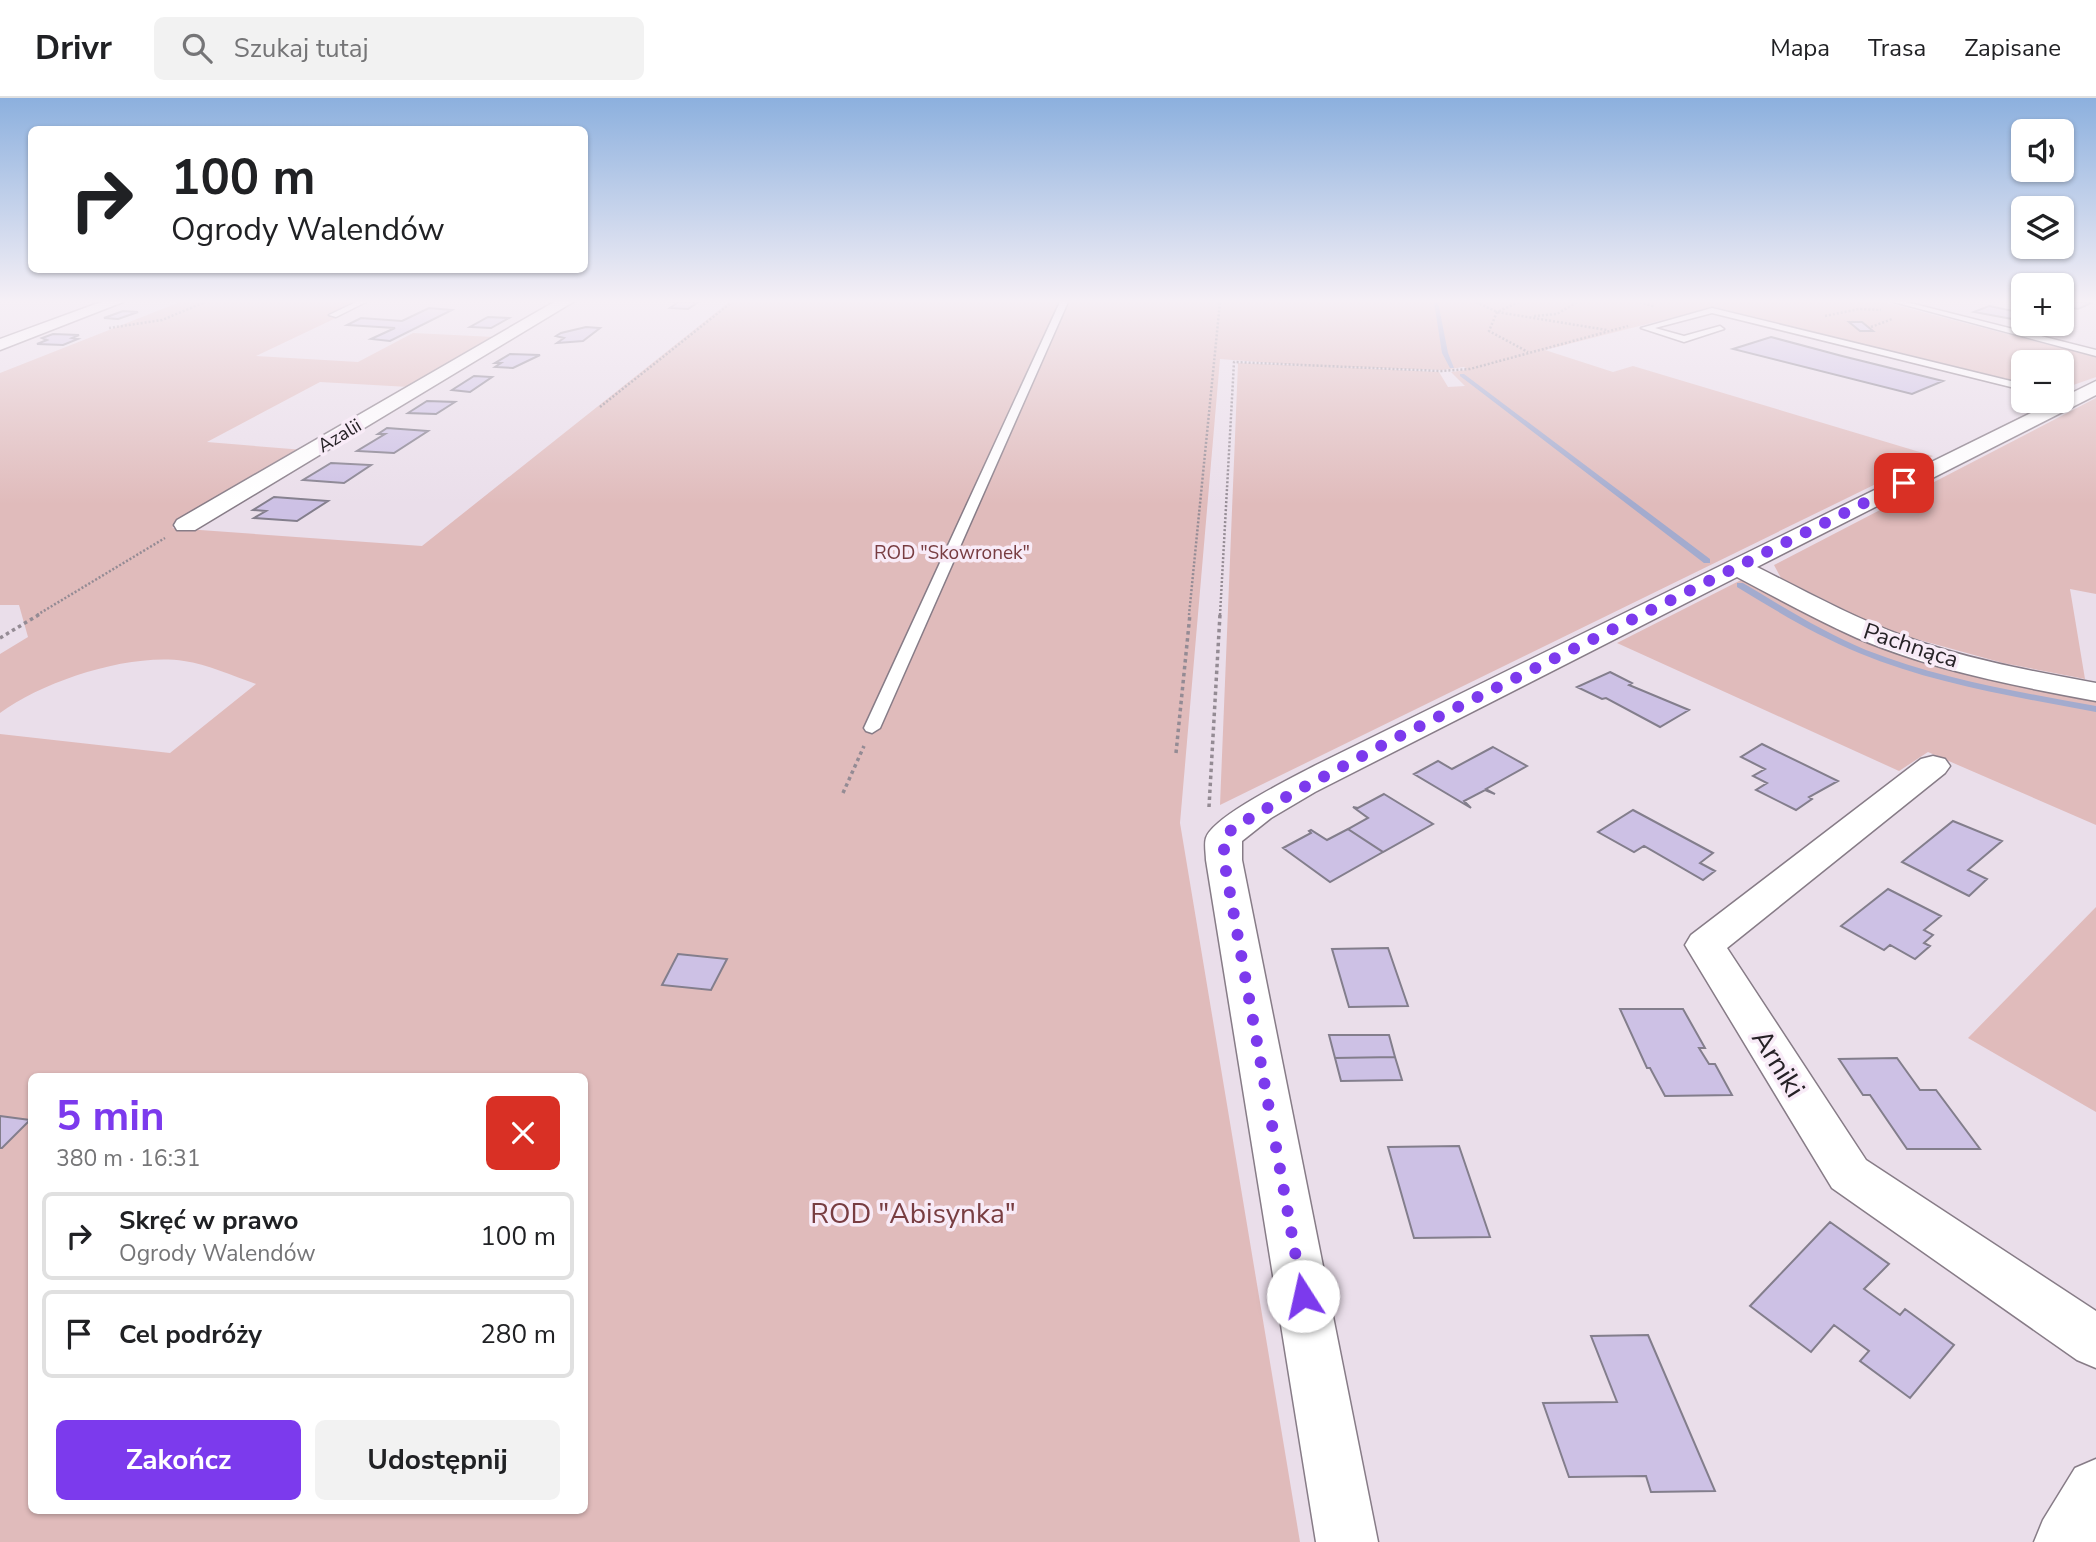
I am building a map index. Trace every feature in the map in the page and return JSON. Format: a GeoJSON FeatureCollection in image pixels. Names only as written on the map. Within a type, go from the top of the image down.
{"type":"FeatureCollection","features":[{"type":"Feature","properties":{"kind":"street","name":"Azalii"},"geometry":{"type":"LineString","coordinates":[[186,525],[450,369]]}},
{"type":"Feature","properties":{"kind":"street"},"geometry":{"type":"LineString","coordinates":[[1347,1542],[1224,860],[1224,838],[1233,828],[1293,793],[2076,394]]}},
{"type":"Feature","properties":{"kind":"street","name":"Pachnąca"},"geometry":{"type":"LineString","coordinates":[[1737,566],[1844,622],[1902,645],[1974,665],[2096,692]]}},
{"type":"Feature","properties":{"kind":"street","name":"Arniki"},"geometry":{"type":"LineString","coordinates":[[1933,766],[1705,945],[1849,1174],[2096,1342]]}},
{"type":"Feature","properties":{"kind":"street"},"geometry":{"type":"LineString","coordinates":[[2065,1542],[2096,1489]]}},
{"type":"Feature","properties":{"kind":"lane"},"geometry":{"type":"LineString","coordinates":[[872,728],[1035,369]]}},
{"type":"Feature","properties":{"kind":"lane"},"geometry":{"type":"LineString","coordinates":[[1952,369],[2011,384]]}},
{"type":"Feature","properties":{"kind":"path"},"geometry":{"type":"LineString","coordinates":[[600,407],[647,369]]}},
{"type":"Feature","properties":{"kind":"path"},"geometry":{"type":"LineString","coordinates":[[1176,753],[1213,369]]}},
{"type":"Feature","properties":{"kind":"path"},"geometry":{"type":"LineString","coordinates":[[1224,838],[1208,830],[1234,369]]}},
{"type":"Feature","properties":{"kind":"path"},"geometry":{"type":"LineString","coordinates":[[1404,369],[1464,369]]}},
{"type":"Feature","properties":{"kind":"path"},"geometry":{"type":"LineString","coordinates":[[0,638],[186,525]]}},
{"type":"Feature","properties":{"kind":"path"},"geometry":{"type":"LineString","coordinates":[[843,793],[872,728]]}},
{"type":"Feature","properties":{"kind":"green space"},"geometry":{"type":"Polygon","coordinates":[[[9,369],[439,369],[409,387],[320,382],[207,442],[304,450],[172,528],[422,546],[644,369],[1219,369],[1180,823],[1300,1542],[0,1542],[0,734],[170,753],[256,684],[211,667],[184,661],[138,661],[63,680],[18,701],[0,713],[0,654],[28,637],[19,605],[0,605],[0,373],[9,369]]]}},
{"type":"Feature","properties":{"kind":"green space"},"geometry":{"type":"Polygon","coordinates":[[[1238,369],[1439,372],[1448,387],[1465,386],[1451,372],[1466,369],[1605,369],[1613,372],[1644,369],[1933,456],[1220,805],[1238,369]]]}},
{"type":"Feature","properties":{"kind":"green space"},"geometry":{"type":"Polygon","coordinates":[[[1968,369],[2011,369],[2011,380],[1968,369]]]}},
{"type":"Feature","properties":{"kind":"green space"},"geometry":{"type":"Polygon","coordinates":[[[2074,369],[2096,369],[2096,377],[2074,385],[2074,369]]]}},
{"type":"Feature","properties":{"kind":"green space"},"geometry":{"type":"Polygon","coordinates":[[[2096,398],[2096,594],[2070,589],[2085,679],[2003,663],[1887,631],[1781,578],[1774,565],[2067,413],[2074,413],[2074,409],[2096,398]]]}},
{"type":"Feature","properties":{"kind":"green space"},"geometry":{"type":"Polygon","coordinates":[[[1745,578],[1878,644],[2096,697],[2096,825],[1928,752],[1899,771],[1617,643],[1745,578]]]}},
{"type":"Feature","properties":{"kind":"green space"},"geometry":{"type":"Polygon","coordinates":[[[2096,907],[2096,1112],[1968,1038],[2096,907]]]}},
{"type":"Feature","properties":{"kind":"building"},"geometry":{"type":"Polygon","coordinates":[[[1814,369],[1896,369],[1943,381],[1912,394],[1814,369]]]}},
{"type":"Feature","properties":{"kind":"building"},"geometry":{"type":"Polygon","coordinates":[[[474,376],[492,377],[470,392],[452,390],[474,376]]]}},
{"type":"Feature","properties":{"kind":"building"},"geometry":{"type":"Polygon","coordinates":[[[427,401],[455,402],[436,414],[408,413],[427,401]]]}},
{"type":"Feature","properties":{"kind":"building"},"geometry":{"type":"Polygon","coordinates":[[[387,428],[428,431],[394,453],[357,451],[385,434],[378,434],[387,428]]]}},
{"type":"Feature","properties":{"kind":"building"},"geometry":{"type":"Polygon","coordinates":[[[331,463],[371,465],[344,483],[303,480],[331,463]]]}},
{"type":"Feature","properties":{"kind":"building"},"geometry":{"type":"Polygon","coordinates":[[[274,497],[328,501],[297,521],[254,518],[266,511],[253,510],[274,497]]]}},
{"type":"Feature","properties":{"kind":"building"},"geometry":{"type":"Polygon","coordinates":[[[1610,672],[1632,683],[1629,685],[1689,710],[1660,727],[1606,698],[1602,699],[1577,687],[1610,672]]]}},
{"type":"Feature","properties":{"kind":"building"},"geometry":{"type":"Polygon","coordinates":[[[1762,744],[1838,781],[1809,797],[1812,799],[1796,810],[1756,790],[1767,783],[1753,776],[1765,769],[1741,757],[1762,744]]]}},
{"type":"Feature","properties":{"kind":"building"},"geometry":{"type":"Polygon","coordinates":[[[1493,747],[1527,766],[1486,789],[1495,794],[1485,790],[1464,801],[1471,808],[1414,774],[1438,761],[1452,769],[1493,747]]]}},
{"type":"Feature","properties":{"kind":"building"},"geometry":{"type":"Polygon","coordinates":[[[1384,794],[1433,824],[1383,852],[1348,829],[1368,818],[1353,807],[1358,808],[1384,794]]]}},
{"type":"Feature","properties":{"kind":"building"},"geometry":{"type":"Polygon","coordinates":[[[1633,810],[1713,853],[1700,863],[1715,871],[1703,880],[1644,846],[1634,852],[1598,832],[1633,810]]]}},
{"type":"Feature","properties":{"kind":"building"},"geometry":{"type":"Polygon","coordinates":[[[1953,821],[2002,841],[1968,870],[1987,879],[1969,896],[1902,862],[1953,821]]]}},
{"type":"Feature","properties":{"kind":"building"},"geometry":{"type":"Polygon","coordinates":[[[1348,829],[1383,852],[1330,882],[1283,848],[1311,833],[1311,830],[1327,840],[1348,829]]]}},
{"type":"Feature","properties":{"kind":"building"},"geometry":{"type":"Polygon","coordinates":[[[1888,889],[1941,916],[1924,930],[1933,935],[1924,943],[1930,946],[1915,959],[1890,945],[1884,950],[1841,926],[1888,889]]]}},
{"type":"Feature","properties":{"kind":"building"},"geometry":{"type":"Polygon","coordinates":[[[1388,948],[1408,1006],[1349,1007],[1332,949],[1388,948]]]}},
{"type":"Feature","properties":{"kind":"building"},"geometry":{"type":"Polygon","coordinates":[[[678,954],[727,959],[711,990],[662,985],[678,954]]]}},
{"type":"Feature","properties":{"kind":"building"},"geometry":{"type":"Polygon","coordinates":[[[1620,1009],[1683,1009],[1705,1048],[1699,1048],[1709,1064],[1715,1064],[1732,1095],[1665,1096],[1650,1068],[1647,1068],[1620,1009]]]}},
{"type":"Feature","properties":{"kind":"building"},"geometry":{"type":"Polygon","coordinates":[[[1329,1035],[1389,1035],[1395,1057],[1335,1058],[1329,1035]]]}},
{"type":"Feature","properties":{"kind":"building"},"geometry":{"type":"Polygon","coordinates":[[[1395,1057],[1402,1080],[1341,1081],[1335,1058],[1395,1057]]]}},
{"type":"Feature","properties":{"kind":"building"},"geometry":{"type":"Polygon","coordinates":[[[1897,1058],[1920,1090],[1936,1090],[1980,1149],[1907,1149],[1870,1095],[1863,1095],[1839,1059],[1897,1058]]]}},
{"type":"Feature","properties":{"kind":"building"},"geometry":{"type":"Polygon","coordinates":[[[0,1116],[28,1120],[28,1122],[0,1148],[0,1116]]]}},
{"type":"Feature","properties":{"kind":"building"},"geometry":{"type":"Polygon","coordinates":[[[1459,1146],[1490,1237],[1414,1238],[1388,1147],[1459,1146]]]}},
{"type":"Feature","properties":{"kind":"building"},"geometry":{"type":"Polygon","coordinates":[[[1830,1222],[1889,1264],[1864,1289],[1900,1315],[1905,1309],[1954,1345],[1910,1398],[1860,1361],[1869,1351],[1834,1325],[1811,1352],[1750,1306],[1830,1222]]]}},
{"type":"Feature","properties":{"kind":"building"},"geometry":{"type":"Polygon","coordinates":[[[1648,1335],[1715,1491],[1651,1492],[1646,1476],[1569,1477],[1543,1403],[1617,1402],[1591,1336],[1648,1335]]]}},
{"type":"Feature","properties":{"kind":"waterway"},"geometry":{"type":"LineString","coordinates":[[1462,375],[1707,561]]}},
{"type":"Feature","properties":{"kind":"waterway"},"geometry":{"type":"LineString","coordinates":[[1740,585],[1831,636],[1890,662],[1978,686],[2096,709]]}},
{"type":"Feature","properties":{"kind":"route"},"geometry":{"type":"LineString","coordinates":[[1303,1296],[1224,860],[1224,838],[1233,828],[1392,740],[1904,483]]}},
{"type":"Feature","properties":{"kind":"park label","name":"ROD \"Skowronek\""},"geometry":{"type":"Point","coordinates":[952,552]}},
{"type":"Feature","properties":{"kind":"park label","name":"ROD \"Abisynka\""},"geometry":{"type":"Point","coordinates":[913,1213]}}]}
